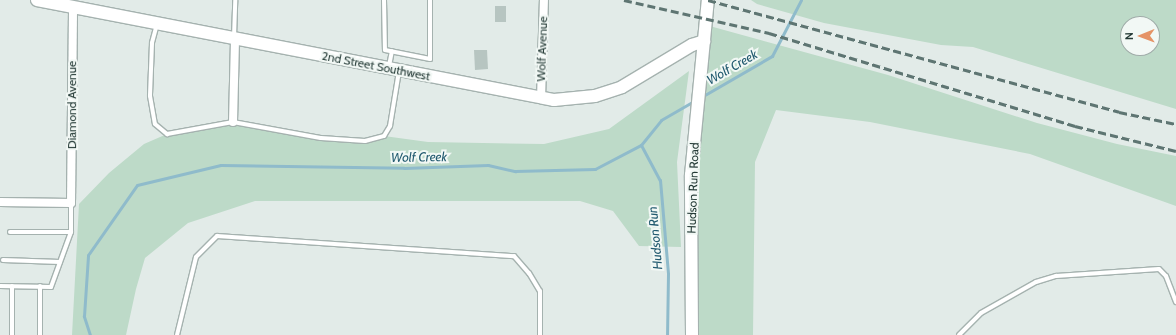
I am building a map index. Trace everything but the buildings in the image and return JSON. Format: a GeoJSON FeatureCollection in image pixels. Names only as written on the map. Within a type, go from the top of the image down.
{"type":"FeatureCollection","features":[{"type":"Feature","properties":{"kind":"street","name":"2nd Street Southwest"},"geometry":{"type":"LineString","coordinates":[[37,0],[73,3],[234,39],[394,69],[541,99],[554,100],[596,96],[622,87],[692,45],[704,41]]}},
{"type":"Feature","properties":{"kind":"street","name":"Wolf Avenue"},"geometry":{"type":"LineString","coordinates":[[541,99],[544,0]]}},
{"type":"Feature","properties":{"kind":"street","name":"Hudson Run Road"},"geometry":{"type":"LineString","coordinates":[[692,335],[691,175],[708,0]]}},
{"type":"Feature","properties":{"kind":"street","name":"Diamond Avenue"},"geometry":{"type":"LineString","coordinates":[[71,203],[73,3]]}},
{"type":"Feature","properties":{"kind":"street"},"geometry":{"type":"LineString","coordinates":[[233,122],[234,39]]}},
{"type":"Feature","properties":{"kind":"street"},"geometry":{"type":"LineString","coordinates":[[0,202],[71,203]]}},
{"type":"Feature","properties":{"kind":"lane"},"geometry":{"type":"LineString","coordinates":[[234,39],[235,0]]}},
{"type":"Feature","properties":{"kind":"lane"},"geometry":{"type":"LineString","coordinates":[[384,0],[385,50],[430,59],[430,0]]}},
{"type":"Feature","properties":{"kind":"lane"},"geometry":{"type":"LineString","coordinates":[[158,23],[152,43],[150,96],[155,124],[167,134],[233,122],[321,138],[365,140],[384,136],[390,126],[394,69],[392,51]]}},
{"type":"Feature","properties":{"kind":"lane"},"geometry":{"type":"LineString","coordinates":[[0,286],[52,286],[71,232],[71,203]]}},
{"type":"Feature","properties":{"kind":"lane"},"geometry":{"type":"LineString","coordinates":[[10,232],[71,232]]}},
{"type":"Feature","properties":{"kind":"lane"},"geometry":{"type":"LineString","coordinates":[[176,335],[196,257],[217,236],[514,256],[530,273],[540,291],[540,335]]}},
{"type":"Feature","properties":{"kind":"lane"},"geometry":{"type":"LineString","coordinates":[[4,260],[60,262]]}},
{"type":"Feature","properties":{"kind":"lane"},"geometry":{"type":"LineString","coordinates":[[959,335],[981,313],[1013,294],[1056,276],[1159,269],[1166,276],[1176,302]]}},
{"type":"Feature","properties":{"kind":"lane"},"geometry":{"type":"LineString","coordinates":[[12,286],[12,335]]}},
{"type":"Feature","properties":{"kind":"lane"},"geometry":{"type":"LineString","coordinates":[[40,286],[40,335]]}},
{"type":"Feature","properties":{"kind":"green space"},"geometry":{"type":"Polygon","coordinates":[[[751,0],[1176,0],[1176,109],[973,47],[941,45],[824,23],[757,4],[751,0]]]}},
{"type":"Feature","properties":{"kind":"green space"},"geometry":{"type":"Polygon","coordinates":[[[706,25],[888,75],[1037,123],[1117,144],[1176,156],[1176,206],[1030,154],[870,122],[776,110],[755,162],[753,335],[692,335],[691,197],[706,25]]]}},
{"type":"Feature","properties":{"kind":"green space"},"geometry":{"type":"Polygon","coordinates":[[[689,71],[677,162],[681,247],[639,246],[613,211],[580,201],[255,201],[188,223],[145,258],[136,289],[126,335],[72,335],[79,204],[109,173],[144,144],[167,134],[233,122],[321,138],[365,140],[384,136],[428,142],[544,144],[609,129],[689,71]]]}},
{"type":"Feature","properties":{"kind":"waterway","name":"Wolf Creek"},"geometry":{"type":"LineString","coordinates":[[703,96],[772,56],[801,0]]}},
{"type":"Feature","properties":{"kind":"waterway","name":"Wolf Creek"},"geometry":{"type":"LineString","coordinates":[[90,335],[84,316],[88,255],[137,185],[221,165],[404,168],[488,165],[515,171],[595,169],[641,145],[661,120],[694,101]]}},
{"type":"Feature","properties":{"kind":"waterway","name":"Hudson Run"},"geometry":{"type":"LineString","coordinates":[[641,145],[660,180],[668,274],[667,335]]}},
{"type":"Feature","properties":{"kind":"railway"},"geometry":{"type":"LineString","coordinates":[[624,0],[769,33],[1075,126],[1176,151]]}},
{"type":"Feature","properties":{"kind":"railway"},"geometry":{"type":"LineString","coordinates":[[708,0],[1119,112],[1176,124]]}}]}
